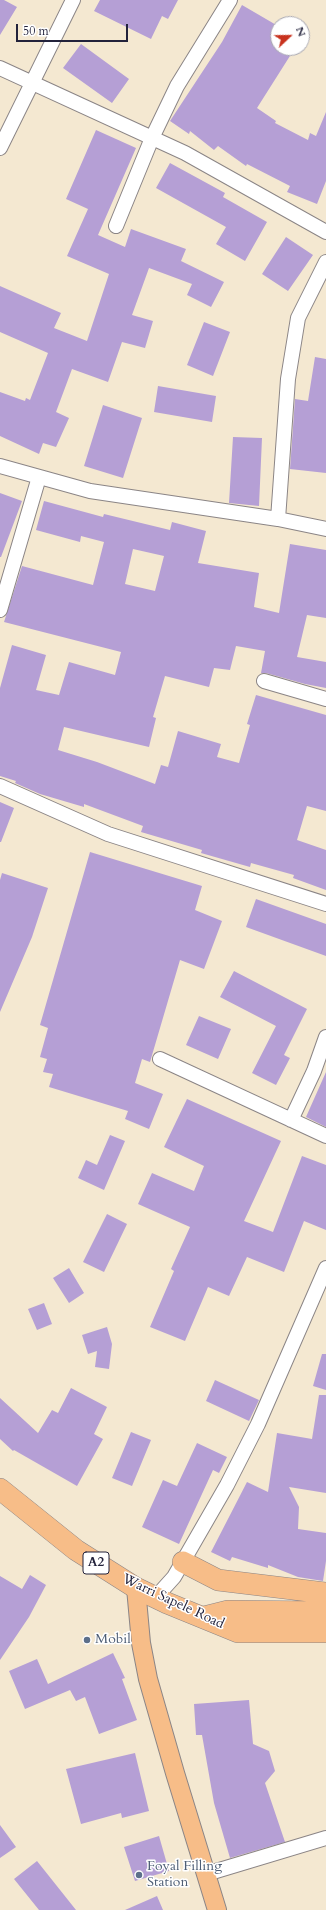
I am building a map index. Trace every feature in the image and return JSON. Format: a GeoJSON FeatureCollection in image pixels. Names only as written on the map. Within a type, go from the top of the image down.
{"type":"FeatureCollection","features":[{"type":"Feature","properties":{"kind":"highway","name":"Warri Sapele Road"},"geometry":{"type":"LineString","coordinates":[[0,1489],[76,1550],[136,1588],[156,1597],[238,1632],[326,1632]]}},
{"type":"Feature","properties":{"kind":"highway"},"geometry":{"type":"LineString","coordinates":[[183,1562],[218,1580],[326,1593]]}},
{"type":"Feature","properties":{"kind":"highway"},"geometry":{"type":"LineString","coordinates":[[204,1617],[228,1611],[326,1612]]}},
{"type":"Feature","properties":{"kind":"main road"},"geometry":{"type":"LineString","coordinates":[[136,1588],[141,1643],[148,1679],[174,1773],[217,1910]]}},
{"type":"Feature","properties":{"kind":"street"},"geometry":{"type":"LineString","coordinates":[[0,148],[73,0]]}},
{"type":"Feature","properties":{"kind":"street"},"geometry":{"type":"LineString","coordinates":[[116,226],[152,138],[177,86],[230,0]]}},
{"type":"Feature","properties":{"kind":"street"},"geometry":{"type":"LineString","coordinates":[[0,68],[185,153],[326,232]]}},
{"type":"Feature","properties":{"kind":"street"},"geometry":{"type":"LineString","coordinates":[[278,519],[288,379],[298,318],[326,262]]}},
{"type":"Feature","properties":{"kind":"street"},"geometry":{"type":"LineString","coordinates":[[0,466],[90,491],[278,519],[326,529]]}},
{"type":"Feature","properties":{"kind":"street"},"geometry":{"type":"LineString","coordinates":[[0,610],[39,477]]}},
{"type":"Feature","properties":{"kind":"street"},"geometry":{"type":"LineString","coordinates":[[264,681],[326,699]]}},
{"type":"Feature","properties":{"kind":"street"},"geometry":{"type":"LineString","coordinates":[[0,786],[108,834],[326,904]]}},
{"type":"Feature","properties":{"kind":"street"},"geometry":{"type":"LineString","coordinates":[[291,1120],[314,1071],[326,1037]]}},
{"type":"Feature","properties":{"kind":"street"},"geometry":{"type":"LineString","coordinates":[[160,1059],[326,1136]]}},
{"type":"Feature","properties":{"kind":"street"},"geometry":{"type":"LineString","coordinates":[[156,1597],[174,1577],[183,1562],[258,1424],[326,1268]]}},
{"type":"Feature","properties":{"kind":"street"},"geometry":{"type":"LineString","coordinates":[[206,1874],[326,1838]]}},
{"type":"Feature","properties":{"kind":"building"},"geometry":{"type":"Polygon","coordinates":[[[0,0],[4,0],[17,7],[0,35],[0,0]]]}},
{"type":"Feature","properties":{"kind":"building"},"geometry":{"type":"Polygon","coordinates":[[[100,0],[178,0],[168,19],[162,16],[151,39],[94,11],[100,0]]]}},
{"type":"Feature","properties":{"kind":"building"},"geometry":{"type":"Polygon","coordinates":[[[242,5],[270,21],[270,56],[290,56],[257,108],[276,121],[275,123],[308,140],[310,133],[316,136],[326,112],[326,181],[317,204],[287,192],[290,186],[247,164],[246,166],[218,146],[214,150],[190,131],[189,134],[170,121],[222,42],[242,5]]]}},
{"type":"Feature","properties":{"kind":"building"},"geometry":{"type":"Polygon","coordinates":[[[81,44],[129,79],[112,103],[63,68],[81,44]]]}},
{"type":"Feature","properties":{"kind":"building"},"geometry":{"type":"Polygon","coordinates":[[[96,130],[136,148],[98,235],[125,247],[131,229],[186,249],[181,261],[224,282],[211,307],[187,295],[192,284],[149,268],[132,315],[153,321],[145,348],[122,342],[108,382],[72,369],[56,412],[69,418],[56,447],[43,443],[39,454],[0,436],[0,392],[25,401],[26,398],[30,400],[48,353],[0,332],[0,286],[61,313],[54,328],[87,341],[109,274],[67,256],[88,209],[66,199],[96,130]]]}},
{"type":"Feature","properties":{"kind":"building"},"geometry":{"type":"Polygon","coordinates":[[[170,163],[225,193],[223,197],[267,222],[245,261],[216,244],[226,227],[156,188],[170,163]]]}},
{"type":"Feature","properties":{"kind":"building"},"geometry":{"type":"Polygon","coordinates":[[[286,237],[313,255],[288,291],[262,274],[286,237]]]}},
{"type":"Feature","properties":{"kind":"building"},"geometry":{"type":"Polygon","coordinates":[[[204,322],[230,332],[213,376],[187,365],[204,322]]]}},
{"type":"Feature","properties":{"kind":"building"},"geometry":{"type":"Polygon","coordinates":[[[315,357],[326,359],[326,473],[290,469],[295,399],[308,401],[315,357]]]}},
{"type":"Feature","properties":{"kind":"building"},"geometry":{"type":"Polygon","coordinates":[[[158,386],[216,396],[212,422],[154,412],[158,386]]]}},
{"type":"Feature","properties":{"kind":"building"},"geometry":{"type":"Polygon","coordinates":[[[103,405],[142,418],[123,478],[84,466],[103,405]]]}},
{"type":"Feature","properties":{"kind":"building"},"geometry":{"type":"Polygon","coordinates":[[[233,437],[262,438],[259,506],[229,503],[233,437]]]}},
{"type":"Feature","properties":{"kind":"building"},"geometry":{"type":"Polygon","coordinates":[[[0,493],[22,501],[1,557],[0,557],[0,493]]]}},
{"type":"Feature","properties":{"kind":"building"},"geometry":{"type":"Polygon","coordinates":[[[44,501],[103,517],[104,514],[170,530],[172,522],[206,531],[198,563],[259,573],[254,607],[279,613],[290,544],[326,550],[326,618],[307,615],[297,657],[326,662],[326,688],[261,673],[265,651],[236,646],[230,670],[214,668],[209,687],[165,676],[153,717],[156,718],[149,747],[64,727],[58,750],[97,762],[155,784],[161,765],[168,767],[178,731],[221,744],[217,757],[239,763],[250,725],[247,724],[256,695],[326,715],[326,811],[307,806],[297,840],[326,850],[326,890],[293,878],[294,875],[251,863],[250,867],[201,853],[202,850],[141,832],[143,826],[84,804],[84,807],[40,794],[15,783],[16,781],[0,776],[0,688],[12,645],[46,655],[36,690],[59,695],[69,662],[115,675],[121,652],[4,622],[22,566],[93,585],[104,542],[81,536],[80,542],[36,530],[44,501]],[[133,549],[125,584],[155,591],[164,556],[133,549]]]}},
{"type":"Feature","properties":{"kind":"building"},"geometry":{"type":"Polygon","coordinates":[[[0,802],[14,808],[1,842],[0,842],[0,802]]]}},
{"type":"Feature","properties":{"kind":"building"},"geometry":{"type":"Polygon","coordinates":[[[90,852],[202,886],[195,910],[222,921],[204,969],[180,960],[150,1062],[142,1059],[135,1083],[163,1094],[149,1129],[125,1119],[128,1111],[49,1087],[53,1074],[43,1072],[47,1059],[40,1057],[48,1028],[40,1025],[90,852]]]}},
{"type":"Feature","properties":{"kind":"building"},"geometry":{"type":"Polygon","coordinates":[[[2,873],[48,888],[32,937],[0,1012],[0,880],[2,873]]]}},
{"type":"Feature","properties":{"kind":"building"},"geometry":{"type":"Polygon","coordinates":[[[256,899],[326,924],[326,956],[246,927],[256,899]]]}},
{"type":"Feature","properties":{"kind":"building"},"geometry":{"type":"Polygon","coordinates":[[[234,971],[307,1009],[284,1055],[290,1058],[276,1085],[252,1073],[276,1026],[220,997],[234,971]]]}},
{"type":"Feature","properties":{"kind":"building"},"geometry":{"type":"Polygon","coordinates":[[[199,1016],[231,1029],[218,1059],[186,1045],[199,1016]]]}},
{"type":"Feature","properties":{"kind":"building"},"geometry":{"type":"Polygon","coordinates":[[[326,1072],[326,1127],[306,1117],[326,1072]]]}},
{"type":"Feature","properties":{"kind":"building"},"geometry":{"type":"Polygon","coordinates":[[[187,1099],[281,1141],[244,1221],[273,1232],[302,1156],[326,1165],[326,1230],[304,1221],[284,1272],[247,1257],[229,1296],[208,1287],[185,1341],[150,1327],[174,1271],[171,1269],[190,1227],[138,1204],[152,1173],[194,1191],[204,1166],[164,1147],[187,1099]]]}},
{"type":"Feature","properties":{"kind":"building"},"geometry":{"type":"Polygon","coordinates":[[[110,1135],[125,1141],[104,1190],[78,1178],[86,1160],[97,1165],[110,1135]]]}},
{"type":"Feature","properties":{"kind":"building"},"geometry":{"type":"Polygon","coordinates":[[[107,1214],[127,1224],[104,1272],[83,1262],[107,1214]]]}},
{"type":"Feature","properties":{"kind":"building"},"geometry":{"type":"Polygon","coordinates":[[[69,1268],[84,1293],[69,1303],[53,1278],[69,1268]]]}},
{"type":"Feature","properties":{"kind":"building"},"geometry":{"type":"Polygon","coordinates":[[[44,1303],[52,1324],[37,1330],[28,1309],[44,1303]]]}},
{"type":"Feature","properties":{"kind":"building"},"geometry":{"type":"Polygon","coordinates":[[[107,1327],[112,1344],[109,1369],[95,1367],[97,1351],[88,1354],[82,1335],[107,1327]]]}},
{"type":"Feature","properties":{"kind":"building"},"geometry":{"type":"Polygon","coordinates":[[[322,1354],[326,1354],[326,1390],[313,1386],[322,1354]]]}},
{"type":"Feature","properties":{"kind":"building"},"geometry":{"type":"Polygon","coordinates":[[[215,1380],[259,1400],[249,1421],[206,1401],[215,1380]]]}},
{"type":"Feature","properties":{"kind":"building"},"geometry":{"type":"Polygon","coordinates":[[[71,1388],[107,1407],[94,1434],[103,1439],[77,1486],[14,1450],[13,1451],[0,1439],[0,1398],[38,1433],[52,1410],[58,1413],[71,1388]]]}},
{"type":"Feature","properties":{"kind":"building"},"geometry":{"type":"Polygon","coordinates":[[[319,1395],[326,1395],[326,1493],[289,1487],[299,1507],[298,1529],[326,1533],[326,1561],[323,1581],[298,1577],[268,1565],[268,1568],[232,1557],[230,1561],[211,1552],[247,1482],[268,1492],[277,1433],[312,1439],[319,1395]]]}},
{"type":"Feature","properties":{"kind":"building"},"geometry":{"type":"Polygon","coordinates":[[[131,1432],[151,1440],[132,1486],[112,1478],[131,1432]]]}},
{"type":"Feature","properties":{"kind":"building"},"geometry":{"type":"Polygon","coordinates":[[[197,1443],[227,1457],[219,1473],[213,1470],[179,1544],[142,1527],[163,1480],[177,1486],[197,1443]]]}},
{"type":"Feature","properties":{"kind":"building"},"geometry":{"type":"Polygon","coordinates":[[[30,1575],[46,1585],[29,1617],[0,1660],[0,1576],[22,1589],[30,1575]]]}},
{"type":"Feature","properties":{"kind":"building"},"geometry":{"type":"Polygon","coordinates":[[[113,1653],[125,1678],[122,1679],[137,1720],[99,1734],[85,1697],[76,1701],[70,1690],[25,1709],[9,1671],[37,1659],[48,1684],[113,1653]]]}},
{"type":"Feature","properties":{"kind":"building"},"geometry":{"type":"Polygon","coordinates":[[[249,1700],[253,1744],[269,1751],[275,1771],[265,1783],[285,1842],[230,1858],[214,1803],[202,1735],[196,1735],[194,1704],[249,1700]]]}},
{"type":"Feature","properties":{"kind":"building"},"geometry":{"type":"Polygon","coordinates":[[[135,1753],[149,1811],[122,1818],[121,1813],[81,1824],[66,1769],[135,1753]]]}},
{"type":"Feature","properties":{"kind":"building"},"geometry":{"type":"Polygon","coordinates":[[[0,1825],[16,1847],[0,1858],[0,1825]]]}},
{"type":"Feature","properties":{"kind":"building"},"geometry":{"type":"Polygon","coordinates":[[[159,1836],[169,1871],[135,1881],[124,1847],[159,1836]]]}},
{"type":"Feature","properties":{"kind":"building"},"geometry":{"type":"Polygon","coordinates":[[[37,1861],[76,1910],[39,1910],[14,1879],[37,1861]]]}},
{"type":"Feature","properties":{"kind":"building"},"geometry":{"type":"Polygon","coordinates":[[[157,1896],[163,1910],[125,1910],[157,1896]]]}},
{"type":"Feature","properties":{"kind":"place","name":"Mobil"},"geometry":{"type":"Point","coordinates":[87,1640]}},
{"type":"Feature","properties":{"kind":"place","name":"Foyal Filling Station"},"geometry":{"type":"Point","coordinates":[139,1875]}}]}
